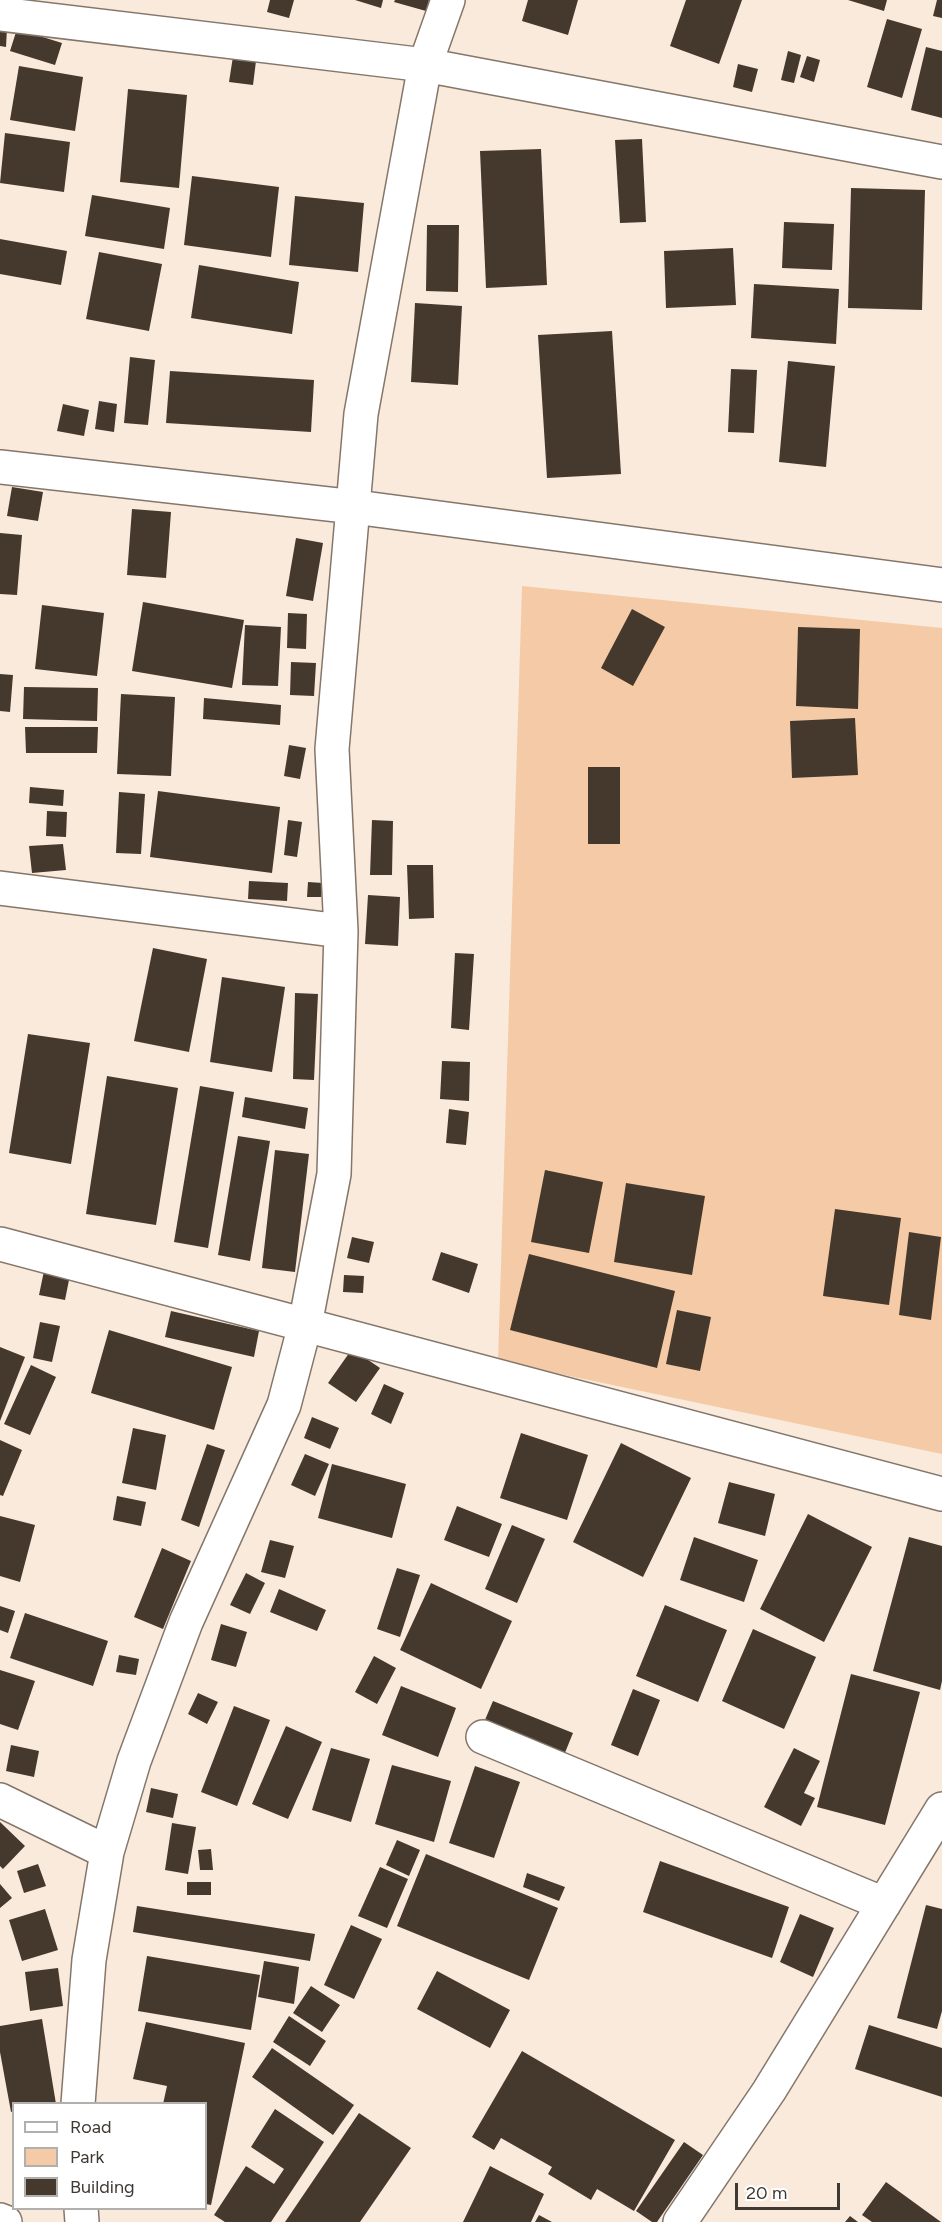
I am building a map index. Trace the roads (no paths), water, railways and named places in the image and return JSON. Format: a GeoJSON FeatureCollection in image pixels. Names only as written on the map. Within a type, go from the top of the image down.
{"type":"FeatureCollection","features":[{"type":"Feature","properties":{"kind":"street"},"geometry":{"type":"LineString","coordinates":[[78,2102],[89,1960],[107,1852],[134,1761],[186,1622],[284,1405],[304,1324],[334,1174],[341,931],[333,749],[361,414],[425,65],[448,0]]}},
{"type":"Feature","properties":{"kind":"street"},"geometry":{"type":"LineString","coordinates":[[0,14],[425,65],[942,162]]}},
{"type":"Feature","properties":{"kind":"street"},"geometry":{"type":"LineString","coordinates":[[0,467],[355,507],[942,585]]}},
{"type":"Feature","properties":{"kind":"street"},"geometry":{"type":"LineString","coordinates":[[0,888],[341,931]]}},
{"type":"Feature","properties":{"kind":"street"},"geometry":{"type":"LineString","coordinates":[[0,1244],[942,1494]]}},
{"type":"Feature","properties":{"kind":"street"},"geometry":{"type":"LineString","coordinates":[[483,1737],[884,1904]]}},
{"type":"Feature","properties":{"kind":"street"},"geometry":{"type":"LineString","coordinates":[[0,1800],[107,1852]]}},
{"type":"Feature","properties":{"kind":"street"},"geometry":{"type":"LineString","coordinates":[[680,2222],[769,2091],[942,1809]]}},
{"type":"Feature","properties":{"kind":"street"},"geometry":{"type":"LineString","coordinates":[[0,2220],[5,2222]]}}]}
